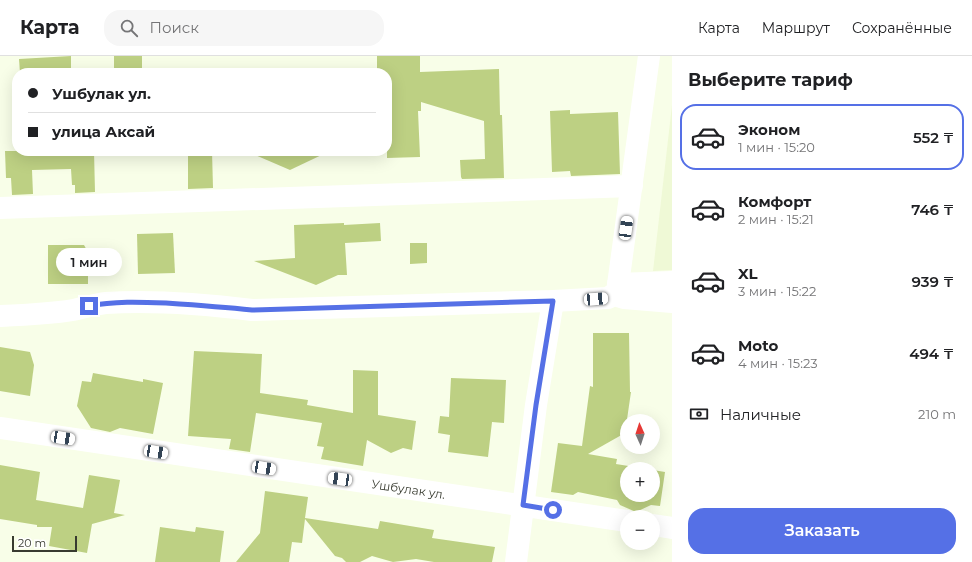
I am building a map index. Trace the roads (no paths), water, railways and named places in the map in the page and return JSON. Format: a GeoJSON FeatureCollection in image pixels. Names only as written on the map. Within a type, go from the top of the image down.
{"type":"FeatureCollection","features":[{"type":"Feature","properties":{"kind":"street"},"geometry":{"type":"LineString","coordinates":[[0,316],[43,314],[74,310],[104,303],[134,302],[216,306],[252,310],[608,298],[616,289],[632,186],[649,56]]}},
{"type":"Feature","properties":{"kind":"street"},"geometry":{"type":"LineString","coordinates":[[0,208],[632,186]]}},
{"type":"Feature","properties":{"kind":"street"},"geometry":{"type":"LineString","coordinates":[[616,289],[672,282]]}},
{"type":"Feature","properties":{"kind":"street"},"geometry":{"type":"LineString","coordinates":[[616,289],[624,298],[672,302]]}},
{"type":"Feature","properties":{"kind":"street"},"geometry":{"type":"LineString","coordinates":[[516,562],[536,405],[553,301]]}},
{"type":"Feature","properties":{"kind":"street","name":"Ушбулак ул."},"geometry":{"type":"LineString","coordinates":[[0,428],[620,520]]}},
{"type":"Feature","properties":{"kind":"street"},"geometry":{"type":"LineString","coordinates":[[660,526],[672,528]]}}]}
